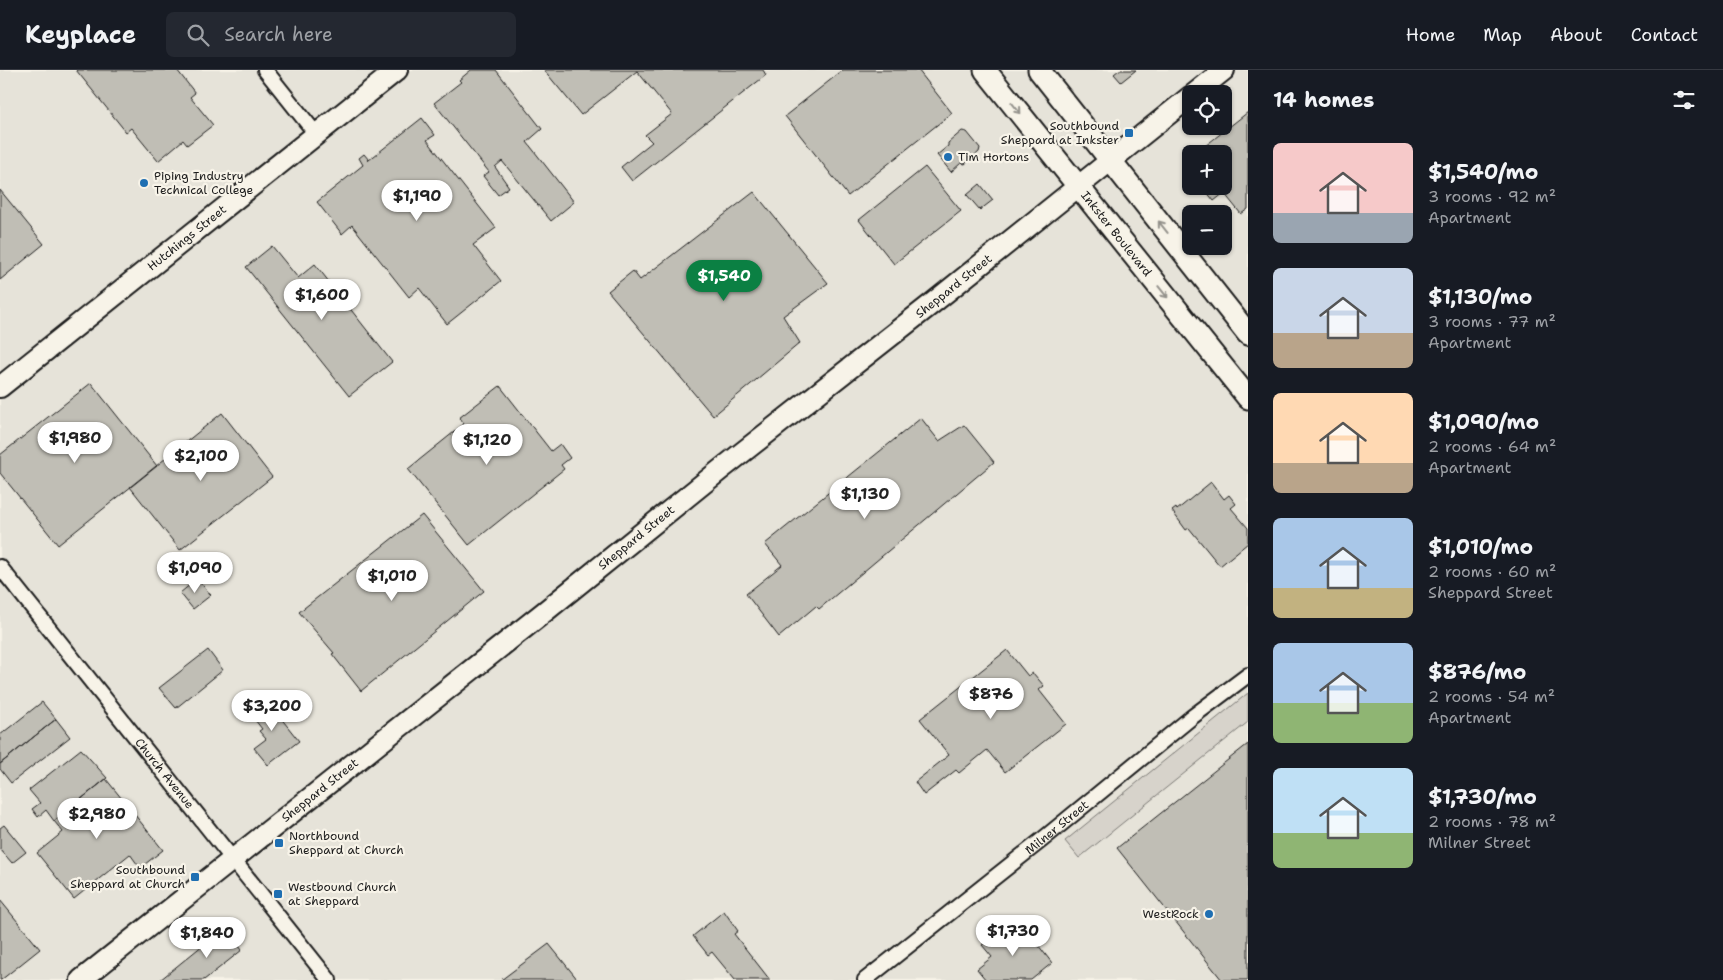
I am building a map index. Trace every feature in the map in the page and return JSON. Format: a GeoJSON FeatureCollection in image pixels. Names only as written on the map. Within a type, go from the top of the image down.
{"type":"FeatureCollection","features":[{"type":"Feature","properties":{"kind":"main road","name":"Inkster Boulevard"},"geometry":{"type":"LineString","coordinates":[[985,70],[1248,398]]}},
{"type":"Feature","properties":{"kind":"main road"},"geometry":{"type":"LineString","coordinates":[[1039,70],[1248,334]]}},
{"type":"Feature","properties":{"kind":"street"},"geometry":{"type":"LineString","coordinates":[[265,70],[316,134]]}},
{"type":"Feature","properties":{"kind":"street","name":"Hutchings Street"},"geometry":{"type":"LineString","coordinates":[[0,387],[397,70]]}},
{"type":"Feature","properties":{"kind":"street","name":"Sheppard Street"},"geometry":{"type":"LineString","coordinates":[[1205,85],[1224,70]]}},
{"type":"Feature","properties":{"kind":"street","name":"Sheppard Street"},"geometry":{"type":"LineString","coordinates":[[81,980],[1182,104]]}},
{"type":"Feature","properties":{"kind":"street","name":"Church Avenue"},"geometry":{"type":"LineString","coordinates":[[0,567],[330,980]]}},
{"type":"Feature","properties":{"kind":"street","name":"Milner Street"},"geometry":{"type":"LineString","coordinates":[[864,980],[1036,845],[1192,717],[1248,675]]}},
{"type":"Feature","properties":{"kind":"shaded area"},"geometry":{"type":"Polygon","coordinates":[[[0,70],[1248,70],[1248,980],[0,980],[0,70]]]}},
{"type":"Feature","properties":{"kind":"shaded area"},"geometry":{"type":"Polygon","coordinates":[[[1248,693],[1248,722],[1079,858],[1065,841],[1248,693]]]}},
{"type":"Feature","properties":{"kind":"building"},"geometry":{"type":"Polygon","coordinates":[[[76,70],[177,70],[195,93],[190,97],[213,125],[187,145],[183,140],[158,161],[131,128],[126,132],[76,70]]]}},
{"type":"Feature","properties":{"kind":"building"},"geometry":{"type":"Polygon","coordinates":[[[471,70],[496,70],[542,129],[527,142],[574,202],[551,221],[502,161],[495,167],[509,187],[498,195],[483,176],[489,172],[434,103],[461,82],[459,80],[471,70]]]}},
{"type":"Feature","properties":{"kind":"building"},"geometry":{"type":"Polygon","coordinates":[[[544,70],[763,70],[766,75],[632,181],[621,167],[652,142],[645,135],[672,114],[637,71],[581,115],[544,70]]]}},
{"type":"Feature","properties":{"kind":"building"},"geometry":{"type":"Polygon","coordinates":[[[843,70],[918,70],[952,113],[848,196],[785,116],[843,70]]]}},
{"type":"Feature","properties":{"kind":"building"},"geometry":{"type":"Polygon","coordinates":[[[1119,70],[1136,70],[1121,82],[1114,74],[1119,70]]]}},
{"type":"Feature","properties":{"kind":"building"},"geometry":{"type":"Polygon","coordinates":[[[1248,112],[1248,209],[1241,214],[1226,195],[1232,195],[1232,145],[1206,145],[1219,135],[1232,135],[1232,125],[1248,112]]]}},
{"type":"Feature","properties":{"kind":"building"},"geometry":{"type":"Polygon","coordinates":[[[422,118],[435,135],[427,140],[496,228],[473,245],[501,281],[447,324],[419,288],[409,297],[352,225],[342,234],[317,202],[363,165],[359,158],[364,154],[369,160],[422,118]]]}},
{"type":"Feature","properties":{"kind":"building"},"geometry":{"type":"Polygon","coordinates":[[[962,131],[967,132],[980,148],[979,152],[965,164],[961,163],[951,172],[937,155],[962,131]]]}},
{"type":"Feature","properties":{"kind":"building"},"geometry":{"type":"Polygon","coordinates":[[[925,167],[961,211],[894,264],[859,220],[925,167]]]}},
{"type":"Feature","properties":{"kind":"building"},"geometry":{"type":"Polygon","coordinates":[[[980,184],[993,200],[980,210],[967,195],[980,184]]]}},
{"type":"Feature","properties":{"kind":"building"},"geometry":{"type":"Polygon","coordinates":[[[0,190],[44,244],[0,280],[0,190]]]}},
{"type":"Feature","properties":{"kind":"building"},"geometry":{"type":"Polygon","coordinates":[[[754,192],[828,283],[783,316],[800,343],[713,416],[608,291],[633,271],[640,280],[754,192]]]}},
{"type":"Feature","properties":{"kind":"building"},"geometry":{"type":"Polygon","coordinates":[[[1209,195],[1222,195],[1214,201],[1209,195]]]}},
{"type":"Feature","properties":{"kind":"building"},"geometry":{"type":"Polygon","coordinates":[[[272,246],[298,278],[315,264],[392,362],[349,396],[246,267],[272,246]]]}},
{"type":"Feature","properties":{"kind":"building"},"geometry":{"type":"Polygon","coordinates":[[[91,383],[157,466],[58,545],[0,473],[0,455],[91,383]]]}},
{"type":"Feature","properties":{"kind":"building"},"geometry":{"type":"Polygon","coordinates":[[[500,386],[551,451],[560,444],[570,458],[561,465],[564,469],[469,545],[408,469],[464,424],[459,418],[500,386]]]}},
{"type":"Feature","properties":{"kind":"building"},"geometry":{"type":"Polygon","coordinates":[[[222,413],[272,477],[180,550],[130,487],[222,413]]]}},
{"type":"Feature","properties":{"kind":"building"},"geometry":{"type":"Polygon","coordinates":[[[921,418],[939,441],[964,425],[994,462],[819,609],[816,606],[779,637],[746,594],[782,565],[765,544],[921,418]]]}},
{"type":"Feature","properties":{"kind":"building"},"geometry":{"type":"Polygon","coordinates":[[[1211,482],[1224,499],[1229,495],[1236,504],[1231,508],[1248,528],[1248,543],[1220,566],[1189,528],[1186,530],[1172,511],[1176,508],[1177,510],[1211,482]]]}},
{"type":"Feature","properties":{"kind":"building"},"geometry":{"type":"Polygon","coordinates":[[[422,515],[484,591],[361,691],[332,654],[334,653],[299,612],[422,515]]]}},
{"type":"Feature","properties":{"kind":"building"},"geometry":{"type":"Polygon","coordinates":[[[197,579],[211,595],[193,609],[180,593],[197,579]]]}},
{"type":"Feature","properties":{"kind":"building"},"geometry":{"type":"Polygon","coordinates":[[[208,650],[223,670],[176,708],[159,688],[208,650]]]}},
{"type":"Feature","properties":{"kind":"building"},"geometry":{"type":"Polygon","coordinates":[[[1007,650],[1028,676],[1033,673],[1044,686],[1039,690],[1066,724],[1005,772],[987,750],[959,773],[956,770],[924,795],[915,782],[949,755],[920,719],[1007,650]]]}},
{"type":"Feature","properties":{"kind":"building"},"geometry":{"type":"Polygon","coordinates":[[[265,698],[299,741],[268,765],[254,748],[266,739],[259,731],[262,729],[248,711],[265,698]]]}},
{"type":"Feature","properties":{"kind":"building"},"geometry":{"type":"Polygon","coordinates":[[[42,702],[56,719],[0,764],[0,735],[42,702]]]}},
{"type":"Feature","properties":{"kind":"building"},"geometry":{"type":"Polygon","coordinates":[[[56,719],[70,737],[11,783],[0,769],[0,764],[56,719]]]}},
{"type":"Feature","properties":{"kind":"building","name":"WestRock"},"geometry":{"type":"Polygon","coordinates":[[[1248,744],[1248,980],[1222,980],[1117,848],[1248,744]]]}},
{"type":"Feature","properties":{"kind":"building"},"geometry":{"type":"Polygon","coordinates":[[[81,749],[107,778],[54,821],[46,810],[38,817],[32,809],[40,803],[29,790],[81,749]]]}},
{"type":"Feature","properties":{"kind":"building"},"geometry":{"type":"Polygon","coordinates":[[[106,779],[163,850],[140,868],[130,854],[74,899],[37,853],[63,832],[54,821],[106,779]]]}},
{"type":"Feature","properties":{"kind":"building"},"geometry":{"type":"Polygon","coordinates":[[[4,825],[26,852],[12,863],[0,849],[0,828],[4,825]]]}},
{"type":"Feature","properties":{"kind":"building"},"geometry":{"type":"Polygon","coordinates":[[[0,900],[40,949],[1,980],[0,980],[0,900]]]}},
{"type":"Feature","properties":{"kind":"building"},"geometry":{"type":"Polygon","coordinates":[[[724,911],[738,931],[734,934],[770,980],[735,980],[712,952],[708,955],[693,936],[724,911]]]}},
{"type":"Feature","properties":{"kind":"building"},"geometry":{"type":"Polygon","coordinates":[[[1009,924],[1016,932],[1013,934],[1018,940],[1028,932],[1052,963],[1031,980],[986,980],[977,969],[992,957],[982,945],[1009,924]]]}},
{"type":"Feature","properties":{"kind":"building"},"geometry":{"type":"Polygon","coordinates":[[[225,927],[242,950],[204,980],[160,980],[225,927]]]}},
{"type":"Feature","properties":{"kind":"building"},"geometry":{"type":"Polygon","coordinates":[[[549,944],[578,980],[501,980],[549,944]]]}},
{"type":"Feature","properties":{"kind":"place","name":"Southbound Sheppard at Inkster"},"geometry":{"type":"Point","coordinates":[1129,133]}},
{"type":"Feature","properties":{"kind":"place","name":"Tim Hortons"},"geometry":{"type":"Point","coordinates":[948,157]}},
{"type":"Feature","properties":{"kind":"place","name":"Piping Industry Technical College"},"geometry":{"type":"Point","coordinates":[144,183]}},
{"type":"Feature","properties":{"kind":"place","name":"Northbound Sheppard at Church"},"geometry":{"type":"Point","coordinates":[279,843]}},
{"type":"Feature","properties":{"kind":"place","name":"Southbound Sheppard at Church"},"geometry":{"type":"Point","coordinates":[195,877]}},
{"type":"Feature","properties":{"kind":"place","name":"Westbound Church at Sheppard"},"geometry":{"type":"Point","coordinates":[278,894]}},
{"type":"Feature","properties":{"kind":"place","name":"WestRock"},"geometry":{"type":"Point","coordinates":[1209,914]}}]}
